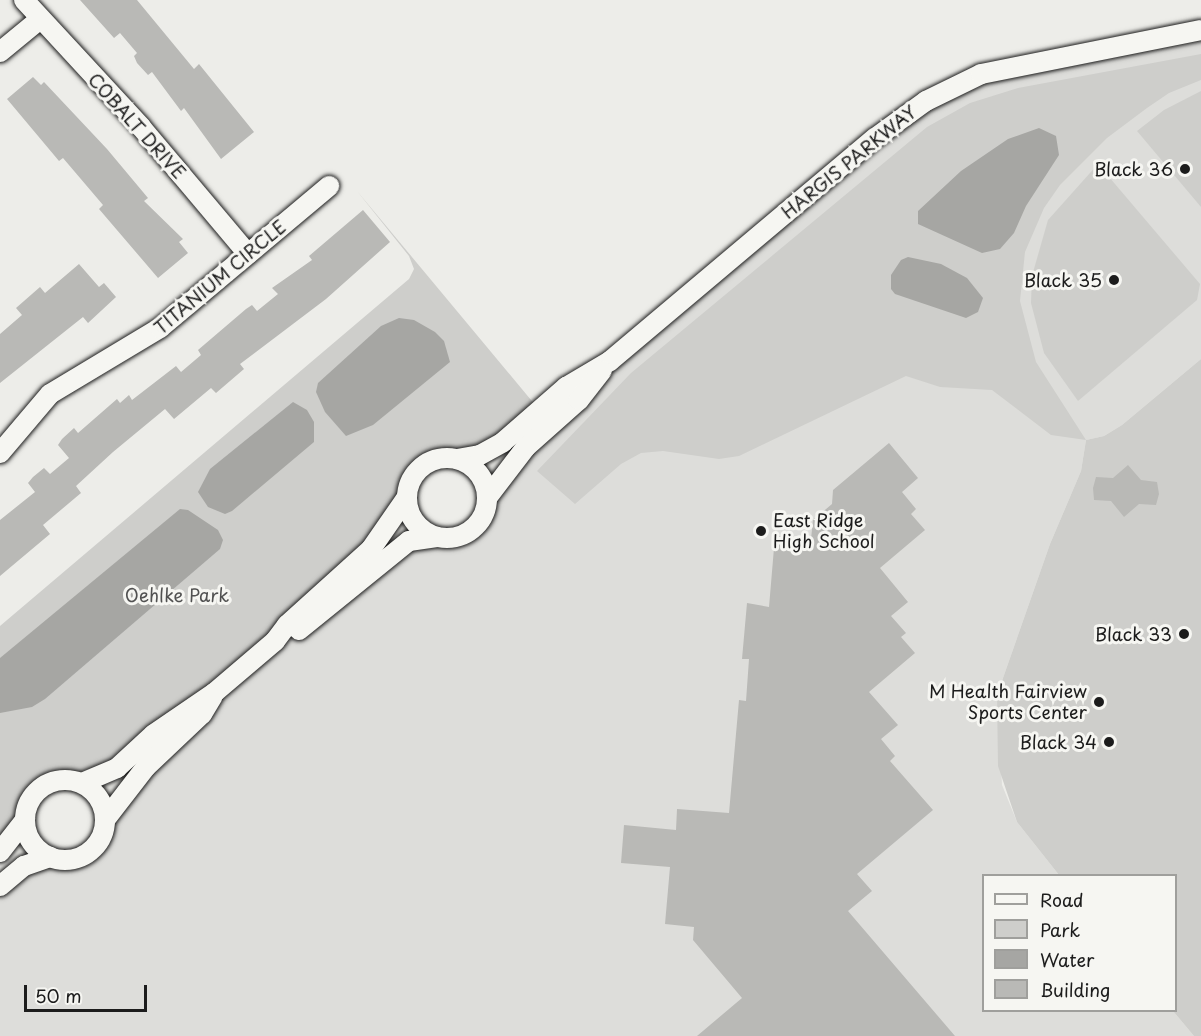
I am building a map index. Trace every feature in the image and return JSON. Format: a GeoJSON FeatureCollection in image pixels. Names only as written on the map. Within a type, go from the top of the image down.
{"type":"FeatureCollection","features":[{"type":"Feature","properties":{"kind":"street","name":"COBALT DRIVE"},"geometry":{"type":"LineString","coordinates":[[24,0],[135,121],[248,254]]}},
{"type":"Feature","properties":{"kind":"street"},"geometry":{"type":"LineString","coordinates":[[0,52],[40,19]]}},
{"type":"Feature","properties":{"kind":"street","name":"HARGIS PARKWAY"},"geometry":{"type":"LineString","coordinates":[[487,498],[526,447],[579,400],[610,362],[875,138],[926,101],[981,74],[1201,30]]}},
{"type":"Feature","properties":{"kind":"street","name":"TITANIUM CIRCLE"},"geometry":{"type":"LineString","coordinates":[[0,453],[50,394],[160,328],[329,186]]}},
{"type":"Feature","properties":{"kind":"street","name":"HARGIS PARKWAY"},"geometry":{"type":"LineString","coordinates":[[457,459],[480,455],[503,442],[566,387],[610,362]]}},
{"type":"Feature","properties":{"kind":"street"},"geometry":{"type":"LineString","coordinates":[[0,852],[25,820],[31,801],[44,786],[56,781],[82,783],[117,768],[177,716],[214,693],[275,641],[287,625],[371,549],[407,497],[415,475],[423,466],[434,460],[457,459],[479,473],[487,498],[485,510],[472,529],[451,538],[438,537],[409,541],[295,633],[275,641]]}},
{"type":"Feature","properties":{"kind":"street"},"geometry":{"type":"LineString","coordinates":[[407,497],[416,522],[438,537]]}},
{"type":"Feature","properties":{"kind":"street"},"geometry":{"type":"LineString","coordinates":[[0,886],[24,866],[50,857],[68,860],[88,853],[98,844],[105,820],[146,767],[202,714],[214,693]]}},
{"type":"Feature","properties":{"kind":"street"},"geometry":{"type":"LineString","coordinates":[[82,783],[99,798],[105,820]]}},
{"type":"Feature","properties":{"kind":"street"},"geometry":{"type":"LineString","coordinates":[[25,820],[32,842],[50,857]]}},
{"type":"Feature","properties":{"kind":"shaded area","name":"East Ridge High School"},"geometry":{"type":"Polygon","coordinates":[[[1201,30],[1201,359],[1122,425],[1104,436],[1086,440],[1081,471],[1050,544],[997,695],[1002,785],[1017,822],[1058,874],[982,874],[982,1012],[1174,1012],[1194,1036],[0,1036],[0,886],[59,860],[88,853],[98,843],[105,826],[214,693],[385,559],[437,537],[451,538],[472,529],[485,510],[487,498],[535,439],[875,138],[981,74],[1201,30]]]}},
{"type":"Feature","properties":{"kind":"green space"},"geometry":{"type":"Polygon","coordinates":[[[1201,54],[1201,80],[1169,93],[1147,108],[1107,138],[1060,185],[1044,208],[1025,252],[1020,301],[1036,362],[1086,440],[1051,435],[992,390],[940,387],[906,376],[739,456],[719,459],[663,451],[641,453],[621,464],[575,504],[537,471],[631,373],[927,127],[970,103],[1018,88],[1201,54]]]}},
{"type":"Feature","properties":{"kind":"green space","name":"Black 36"},"geometry":{"type":"Polygon","coordinates":[[[1201,91],[1201,207],[1137,131],[1164,110],[1201,91]]]}},
{"type":"Feature","properties":{"kind":"green space","name":"Black 35"},"geometry":{"type":"Polygon","coordinates":[[[1098,164],[1200,284],[1197,300],[1078,401],[1044,353],[1031,303],[1032,276],[1048,220],[1098,164]]]}},
{"type":"Feature","properties":{"kind":"green space","name":"Oehlke Park"},"geometry":{"type":"Polygon","coordinates":[[[357,191],[536,406],[501,438],[460,451],[438,452],[421,460],[379,527],[287,620],[116,761],[39,783],[27,796],[0,845],[0,626],[409,279],[414,269],[409,256],[357,191]]]}},
{"type":"Feature","properties":{"kind":"green space","name":"M Health Fairview Sports Center"},"geometry":{"type":"Polygon","coordinates":[[[1201,359],[1201,1036],[1194,1036],[1174,1012],[1177,1012],[1177,874],[1058,874],[1017,822],[998,766],[997,695],[1050,544],[1081,471],[1086,440],[1104,436],[1122,425],[1201,359]]]}},
{"type":"Feature","properties":{"kind":"water"},"geometry":{"type":"Polygon","coordinates":[[[1039,128],[1056,136],[1059,155],[1026,206],[1014,233],[1000,249],[982,253],[918,224],[918,211],[961,171],[1008,139],[1039,128]]]}},
{"type":"Feature","properties":{"kind":"water"},"geometry":{"type":"Polygon","coordinates":[[[908,257],[941,264],[967,278],[983,298],[978,312],[966,318],[895,294],[891,289],[891,275],[901,260],[908,257]]]}},
{"type":"Feature","properties":{"kind":"water"},"geometry":{"type":"Polygon","coordinates":[[[399,318],[414,320],[435,332],[444,341],[450,362],[373,425],[346,436],[325,412],[316,392],[318,383],[381,326],[399,318]]]}},
{"type":"Feature","properties":{"kind":"water"},"geometry":{"type":"Polygon","coordinates":[[[293,402],[307,410],[314,422],[314,442],[232,511],[225,514],[208,507],[198,492],[210,469],[293,402]]]}},
{"type":"Feature","properties":{"kind":"water"},"geometry":{"type":"Polygon","coordinates":[[[180,509],[188,510],[218,530],[223,540],[220,549],[45,699],[32,707],[0,713],[0,658],[180,509]]]}},
{"type":"Feature","properties":{"kind":"building"},"geometry":{"type":"Polygon","coordinates":[[[80,0],[137,0],[194,69],[199,64],[254,132],[221,159],[184,108],[181,111],[152,72],[148,75],[137,63],[134,56],[137,53],[120,33],[114,38],[80,0]]]}},
{"type":"Feature","properties":{"kind":"building"},"geometry":{"type":"Polygon","coordinates":[[[33,77],[41,85],[44,82],[107,149],[148,198],[144,201],[183,239],[179,242],[188,253],[158,278],[99,209],[103,205],[63,158],[59,161],[7,99],[33,77]]]}},
{"type":"Feature","properties":{"kind":"building"},"geometry":{"type":"Polygon","coordinates":[[[363,210],[390,242],[326,299],[240,364],[244,369],[216,393],[211,388],[174,419],[165,409],[113,452],[76,486],[81,493],[43,525],[50,534],[0,576],[0,520],[35,492],[28,483],[33,477],[44,468],[50,474],[69,458],[58,445],[62,439],[74,428],[78,433],[117,399],[120,403],[129,395],[132,400],[176,366],[181,372],[201,355],[198,350],[246,309],[252,305],[257,311],[278,294],[272,288],[312,260],[309,256],[363,210]]]}},
{"type":"Feature","properties":{"kind":"building"},"geometry":{"type":"Polygon","coordinates":[[[79,264],[99,287],[104,283],[116,297],[88,323],[83,317],[0,383],[0,334],[22,315],[16,308],[40,287],[45,293],[79,264]]]}},
{"type":"Feature","properties":{"kind":"building","name":"East Ridge High School"},"geometry":{"type":"Polygon","coordinates":[[[889,443],[918,478],[902,492],[916,509],[911,514],[925,530],[880,568],[908,602],[891,616],[906,633],[901,637],[915,653],[869,692],[898,725],[881,739],[895,756],[890,761],[933,810],[857,874],[872,891],[848,911],[955,1036],[697,1036],[742,998],[693,940],[694,927],[665,924],[670,867],[621,863],[624,825],[676,830],[677,809],[729,813],[739,700],[746,701],[749,659],[742,659],[747,603],[769,607],[775,536],[811,539],[813,520],[832,504],[833,490],[889,443]]]}},
{"type":"Feature","properties":{"kind":"building"},"geometry":{"type":"Polygon","coordinates":[[[1128,465],[1141,480],[1157,482],[1159,494],[1156,505],[1139,504],[1124,517],[1111,501],[1094,500],[1093,488],[1096,477],[1113,478],[1128,465]]]}},
{"type":"Feature","properties":{"kind":"place","name":"Black 36"},"geometry":{"type":"Point","coordinates":[1185,169]}},
{"type":"Feature","properties":{"kind":"place","name":"Black 35"},"geometry":{"type":"Point","coordinates":[1114,280]}},
{"type":"Feature","properties":{"kind":"place","name":"East Ridge High School"},"geometry":{"type":"Point","coordinates":[761,531]}},
{"type":"Feature","properties":{"kind":"place","name":"Black 33"},"geometry":{"type":"Point","coordinates":[1184,634]}},
{"type":"Feature","properties":{"kind":"place","name":"M Health Fairview Sports Center"},"geometry":{"type":"Point","coordinates":[1099,702]}},
{"type":"Feature","properties":{"kind":"place","name":"Black 34"},"geometry":{"type":"Point","coordinates":[1109,742]}}]}
